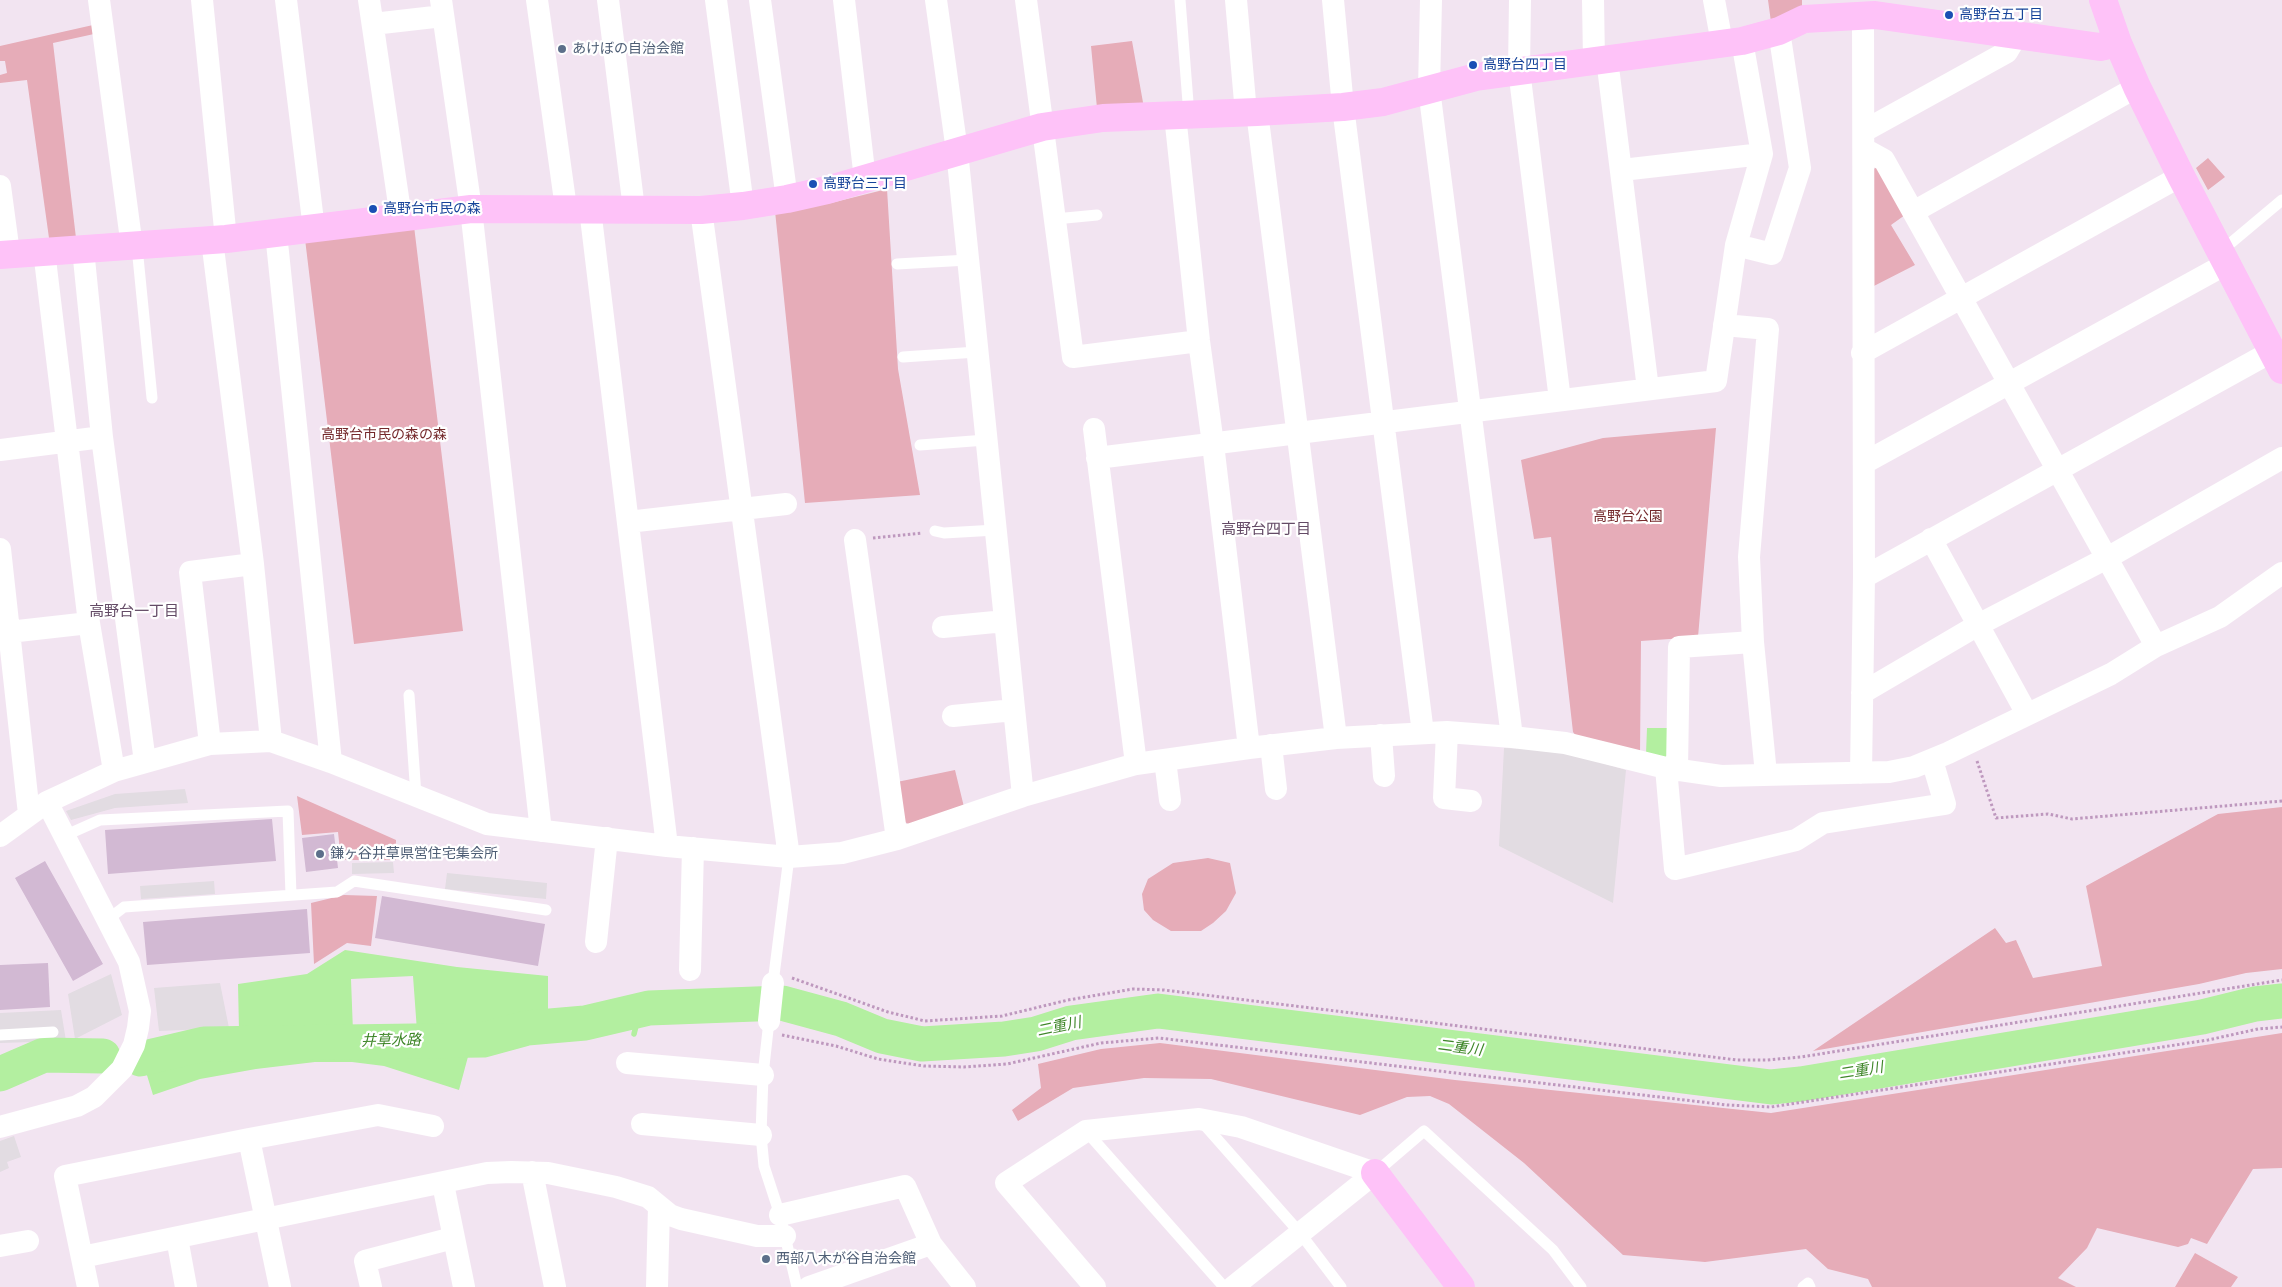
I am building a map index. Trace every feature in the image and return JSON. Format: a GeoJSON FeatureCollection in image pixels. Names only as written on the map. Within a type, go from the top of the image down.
{"type":"FeatureCollection","features":[{"type":"Feature","properties":{"kind":"street"},"geometry":{"type":"LineString","coordinates":[[99,0],[135,247]]}},
{"type":"Feature","properties":{"kind":"street"},"geometry":{"type":"LineString","coordinates":[[202,0],[219,240],[271,741]]}},
{"type":"Feature","properties":{"kind":"street"},"geometry":{"type":"LineString","coordinates":[[286,0],[314,228]]}},
{"type":"Feature","properties":{"kind":"street"},"geometry":{"type":"LineString","coordinates":[[369,0],[401,218]]}},
{"type":"Feature","properties":{"kind":"street"},"geometry":{"type":"LineString","coordinates":[[537,0],[578,208],[628,522],[666,846]]}},
{"type":"Feature","properties":{"kind":"street"},"geometry":{"type":"LineString","coordinates":[[608,0],[634,209]]}},
{"type":"Feature","properties":{"kind":"street"},"geometry":{"type":"LineString","coordinates":[[716,0],[743,206]]}},
{"type":"Feature","properties":{"kind":"street"},"geometry":{"type":"LineString","coordinates":[[760,0],[787,199]]}},
{"type":"Feature","properties":{"kind":"street"},"geometry":{"type":"LineString","coordinates":[[844,0],[865,179]]}},
{"type":"Feature","properties":{"kind":"street"},"geometry":{"type":"LineString","coordinates":[[936,0],[957,151],[1023,796]]}},
{"type":"Feature","properties":{"kind":"street"},"geometry":{"type":"LineString","coordinates":[[1026,0],[1073,356],[1199,341]]}},
{"type":"Feature","properties":{"kind":"street"},"geometry":{"type":"LineString","coordinates":[[1236,0],[1298,433],[1336,738]]}},
{"type":"Feature","properties":{"kind":"street"},"geometry":{"type":"LineString","coordinates":[[1333,0],[1342,107],[1424,733]]}},
{"type":"Feature","properties":{"kind":"street"},"geometry":{"type":"LineString","coordinates":[[1431,0],[1429,89],[1512,738]]}},
{"type":"Feature","properties":{"kind":"street"},"geometry":{"type":"LineString","coordinates":[[1520,0],[1519,70],[1560,400]]}},
{"type":"Feature","properties":{"kind":"street"},"geometry":{"type":"LineString","coordinates":[[1593,0],[1600,59],[1622,170],[1648,390]]}},
{"type":"Feature","properties":{"kind":"street"},"geometry":{"type":"LineString","coordinates":[[1097,458],[1716,381],[1736,245],[1762,154],[1732,42],[1714,0]]}},
{"type":"Feature","properties":{"kind":"street"},"geometry":{"type":"LineString","coordinates":[[1864,577],[2057,469],[2277,361],[2137,87],[2118,43],[2103,0]]}},
{"type":"Feature","properties":{"kind":"street"},"geometry":{"type":"LineString","coordinates":[[373,24],[442,8],[471,210],[540,830]]}},
{"type":"Feature","properties":{"kind":"street"},"geometry":{"type":"LineString","coordinates":[[0,186],[4,254],[135,247],[219,240],[471,210],[578,208],[701,210],[787,199],[865,179],[1042,127],[1103,118],[1342,107],[1383,102],[1476,76],[1732,42],[1779,31],[1804,19],[1871,10],[2016,35],[2100,47],[2118,43]]}},
{"type":"Feature","properties":{"kind":"street"},"geometry":{"type":"LineString","coordinates":[[1861,773],[1864,577],[1862,353],[1864,140],[1871,10]]}},
{"type":"Feature","properties":{"kind":"street"},"geometry":{"type":"LineString","coordinates":[[1736,245],[1772,254],[1800,168],[1779,31]]}},
{"type":"Feature","properties":{"kind":"street"},"geometry":{"type":"LineString","coordinates":[[1864,140],[2007,52],[2016,35]]}},
{"type":"Feature","properties":{"kind":"street"},"geometry":{"type":"LineString","coordinates":[[1914,212],[2137,87]]}},
{"type":"Feature","properties":{"kind":"street"},"geometry":{"type":"LineString","coordinates":[[1182,115],[1199,341],[1249,748]]}},
{"type":"Feature","properties":{"kind":"street"},"geometry":{"type":"LineString","coordinates":[[1864,140],[1884,160],[2156,646]]}},
{"type":"Feature","properties":{"kind":"street"},"geometry":{"type":"LineString","coordinates":[[1622,170],[1762,154]]}},
{"type":"Feature","properties":{"kind":"street"},"geometry":{"type":"LineString","coordinates":[[1862,353],[2181,176]]}},
{"type":"Feature","properties":{"kind":"street"},"geometry":{"type":"LineString","coordinates":[[701,210],[789,857]]}},
{"type":"Feature","properties":{"kind":"street"},"geometry":{"type":"LineString","coordinates":[[276,233],[331,762]]}},
{"type":"Feature","properties":{"kind":"street"},"geometry":{"type":"LineString","coordinates":[[83,249],[102,437],[145,762]]}},
{"type":"Feature","properties":{"kind":"street"},"geometry":{"type":"LineString","coordinates":[[44,251],[89,623],[114,771]]}},
{"type":"Feature","properties":{"kind":"street"},"geometry":{"type":"LineString","coordinates":[[1864,463],[2009,383],[2223,257]]}},
{"type":"Feature","properties":{"kind":"street"},"geometry":{"type":"LineString","coordinates":[[1724,325],[1768,329],[1749,557],[1753,642],[1766,774]]}},
{"type":"Feature","properties":{"kind":"street"},"geometry":{"type":"LineString","coordinates":[[1094,430],[1136,764]]}},
{"type":"Feature","properties":{"kind":"street"},"geometry":{"type":"LineString","coordinates":[[0,450],[67,443],[102,437]]}},
{"type":"Feature","properties":{"kind":"street"},"geometry":{"type":"LineString","coordinates":[[1862,693],[1978,625],[2107,558],[2282,458]]}},
{"type":"Feature","properties":{"kind":"street"},"geometry":{"type":"LineString","coordinates":[[628,522],[786,504]]}},
{"type":"Feature","properties":{"kind":"street"},"geometry":{"type":"LineString","coordinates":[[1931,539],[2027,714]]}},
{"type":"Feature","properties":{"kind":"street"},"geometry":{"type":"LineString","coordinates":[[855,540],[897,838]]}},
{"type":"Feature","properties":{"kind":"street"},"geometry":{"type":"LineString","coordinates":[[0,549],[9,632],[38,808],[64,836],[107,920],[128,962],[135,984],[140,1011],[134,1045],[122,1069],[94,1097],[76,1106],[0,1127]]}},
{"type":"Feature","properties":{"kind":"street"},"geometry":{"type":"LineString","coordinates":[[210,744],[190,572],[253,564]]}},
{"type":"Feature","properties":{"kind":"street"},"geometry":{"type":"LineString","coordinates":[[0,836],[38,808],[114,771],[210,744],[271,741],[331,762],[487,824],[666,846],[789,857],[842,853],[897,838],[1023,796],[1136,764],[1336,738],[1447,732],[1565,743],[1671,768],[1721,776],[1889,772],[1914,767],[1932,760],[2111,674],[2156,646],[2220,617],[2282,573]]}},
{"type":"Feature","properties":{"kind":"street"},"geometry":{"type":"LineString","coordinates":[[944,627],[1005,621]]}},
{"type":"Feature","properties":{"kind":"street"},"geometry":{"type":"LineString","coordinates":[[9,632],[89,623]]}},
{"type":"Feature","properties":{"kind":"street"},"geometry":{"type":"LineString","coordinates":[[1753,642],[1679,647],[1671,768],[1675,869],[1796,840],[1823,823],[1945,804],[1932,760]]}},
{"type":"Feature","properties":{"kind":"street"},"geometry":{"type":"LineString","coordinates":[[952,716],[1014,710]]}},
{"type":"Feature","properties":{"kind":"street"},"geometry":{"type":"LineString","coordinates":[[1447,732],[1444,798],[1471,801]]}},
{"type":"Feature","properties":{"kind":"street"},"geometry":{"type":"LineString","coordinates":[[1381,735],[1384,776]]}},
{"type":"Feature","properties":{"kind":"street"},"geometry":{"type":"LineString","coordinates":[[1271,745],[1276,789]]}},
{"type":"Feature","properties":{"kind":"street"},"geometry":{"type":"LineString","coordinates":[[1165,760],[1170,800]]}},
{"type":"Feature","properties":{"kind":"street"},"geometry":{"type":"LineString","coordinates":[[596,942],[607,838]]}},
{"type":"Feature","properties":{"kind":"street"},"geometry":{"type":"LineString","coordinates":[[690,970],[693,848]]}},
{"type":"Feature","properties":{"kind":"street"},"geometry":{"type":"LineString","coordinates":[[768,1026],[774,977]]}},
{"type":"Feature","properties":{"kind":"street"},"geometry":{"type":"LineString","coordinates":[[627,1064],[763,1075]]}},
{"type":"Feature","properties":{"kind":"street"},"geometry":{"type":"LineString","coordinates":[[88,1287],[66,1176],[378,1115],[433,1126]]}},
{"type":"Feature","properties":{"kind":"street"},"geometry":{"type":"LineString","coordinates":[[1095,1287],[1006,1183],[1086,1131],[1199,1119],[1242,1127],[1375,1173],[1460,1287]]}},
{"type":"Feature","properties":{"kind":"street"},"geometry":{"type":"LineString","coordinates":[[642,1124],[761,1135]]}},
{"type":"Feature","properties":{"kind":"street"},"geometry":{"type":"LineString","coordinates":[[249,1139],[280,1287]]}},
{"type":"Feature","properties":{"kind":"street"},"geometry":{"type":"LineString","coordinates":[[82,1257],[443,1184],[487,1173],[532,1172],[616,1187],[648,1197],[670,1215],[681,1219],[757,1236],[905,1186],[931,1244],[965,1287]]}},
{"type":"Feature","properties":{"kind":"street"},"geometry":{"type":"LineString","coordinates":[[532,1172],[555,1287]]}},
{"type":"Feature","properties":{"kind":"street"},"geometry":{"type":"LineString","coordinates":[[1234,1287],[1375,1173]]}},
{"type":"Feature","properties":{"kind":"street"},"geometry":{"type":"LineString","coordinates":[[443,1184],[464,1287]]}},
{"type":"Feature","properties":{"kind":"street"},"geometry":{"type":"LineString","coordinates":[[657,1287],[659,1206]]}},
{"type":"Feature","properties":{"kind":"street"},"geometry":{"type":"LineString","coordinates":[[177,1238],[186,1287]]}},
{"type":"Feature","properties":{"kind":"street"},"geometry":{"type":"LineString","coordinates":[[371,1287],[365,1261],[453,1238]]}},
{"type":"Feature","properties":{"kind":"street"},"geometry":{"type":"LineString","coordinates":[[0,1246],[28,1240]]}},
{"type":"Feature","properties":{"kind":"street"},"geometry":{"type":"LineString","coordinates":[[808,1287],[931,1244]]}},
{"type":"Feature","properties":{"kind":"lane"},"geometry":{"type":"LineString","coordinates":[[1180,0],[1182,115]]}},
{"type":"Feature","properties":{"kind":"lane"},"geometry":{"type":"LineString","coordinates":[[2223,257],[2232,242],[2282,200]]}},
{"type":"Feature","properties":{"kind":"lane"},"geometry":{"type":"LineString","coordinates":[[1054,219],[1097,215]]}},
{"type":"Feature","properties":{"kind":"lane"},"geometry":{"type":"LineString","coordinates":[[135,247],[152,398]]}},
{"type":"Feature","properties":{"kind":"lane"},"geometry":{"type":"LineString","coordinates":[[897,264],[968,260]]}},
{"type":"Feature","properties":{"kind":"lane"},"geometry":{"type":"LineString","coordinates":[[903,357],[977,352]]}},
{"type":"Feature","properties":{"kind":"lane"},"geometry":{"type":"LineString","coordinates":[[920,445],[986,440]]}},
{"type":"Feature","properties":{"kind":"lane"},"geometry":{"type":"LineString","coordinates":[[935,532],[996,530]]}},
{"type":"Feature","properties":{"kind":"lane"},"geometry":{"type":"LineString","coordinates":[[409,695],[416,796]]}},
{"type":"Feature","properties":{"kind":"lane"},"geometry":{"type":"LineString","coordinates":[[64,836],[100,820],[288,811],[291,895]]}},
{"type":"Feature","properties":{"kind":"lane"},"geometry":{"type":"LineString","coordinates":[[774,977],[789,857]]}},
{"type":"Feature","properties":{"kind":"lane"},"geometry":{"type":"LineString","coordinates":[[107,920],[124,908],[337,892],[354,881],[546,910]]}},
{"type":"Feature","properties":{"kind":"lane"},"geometry":{"type":"LineString","coordinates":[[768,1026],[763,1075],[761,1135],[764,1166],[782,1226],[797,1287]]}},
{"type":"Feature","properties":{"kind":"lane"},"geometry":{"type":"LineString","coordinates":[[0,1035],[53,1032]]}},
{"type":"Feature","properties":{"kind":"lane"},"geometry":{"type":"LineString","coordinates":[[1199,1119],[1300,1233],[1340,1287]]}},
{"type":"Feature","properties":{"kind":"lane"},"geometry":{"type":"LineString","coordinates":[[1375,1173],[1424,1130],[1553,1250],[1581,1287]]}},
{"type":"Feature","properties":{"kind":"lane"},"geometry":{"type":"LineString","coordinates":[[1086,1131],[1224,1287]]}},
{"type":"Feature","properties":{"kind":"lane"},"geometry":{"type":"LineString","coordinates":[[1803,1287],[1808,1283],[1810,1287]]}},
{"type":"Feature","properties":{"kind":"path"},"geometry":{"type":"LineString","coordinates":[[855,540],[935,532]]}},
{"type":"Feature","properties":{"kind":"path"},"geometry":{"type":"LineString","coordinates":[[1971,742],[1996,818],[2048,814],[2072,819],[2282,801]]}},
{"type":"Feature","properties":{"kind":"path"},"geometry":{"type":"LineString","coordinates":[[774,977],[925,1021],[1002,1016],[1102,993],[1134,989],[1156,990],[1745,1060],[1801,1058],[2282,980]]}},
{"type":"Feature","properties":{"kind":"path"},"geometry":{"type":"LineString","coordinates":[[768,1026],[878,1059],[924,1066],[964,1067],[1007,1064],[1100,1043],[1159,1038],[1727,1104],[1771,1107],[2208,1040],[2258,1029],[2282,1027]]}},
{"type":"Feature","properties":{"kind":"green space"},"geometry":{"type":"Polygon","coordinates":[[[1768,0],[1802,0],[1802,7],[1771,22],[1768,0]]]}},
{"type":"Feature","properties":{"kind":"green space"},"geometry":{"type":"Polygon","coordinates":[[[93,25],[94,34],[53,43],[76,238],[49,238],[27,80],[0,83],[0,75],[7,73],[5,61],[0,61],[0,46],[93,25]]]}},
{"type":"Feature","properties":{"kind":"green space"},"geometry":{"type":"Polygon","coordinates":[[[1132,41],[1144,108],[1097,108],[1091,46],[1132,41]]]}},
{"type":"Feature","properties":{"kind":"green space"},"geometry":{"type":"Polygon","coordinates":[[[2208,158],[2225,177],[2208,190],[2196,168],[2208,158]]]}},
{"type":"Feature","properties":{"kind":"green space"},"geometry":{"type":"Polygon","coordinates":[[[1878,167],[1905,215],[1891,225],[1915,265],[1870,288],[1871,170],[1878,167]]]}},
{"type":"Feature","properties":{"kind":"green space"},"geometry":{"type":"Polygon","coordinates":[[[887,189],[898,369],[920,495],[805,503],[775,211],[831,203],[887,189]]]}},
{"type":"Feature","properties":{"kind":"green space","name":"高野台市民の森の森"},"geometry":{"type":"Polygon","coordinates":[[[414,226],[463,631],[354,644],[305,239],[414,226]]]}},
{"type":"Feature","properties":{"kind":"green space","name":"高野台公園"},"geometry":{"type":"Polygon","coordinates":[[[1716,428],[1698,637],[1641,641],[1640,755],[1580,741],[1573,732],[1551,537],[1534,539],[1521,460],[1603,438],[1716,428]]]}},
{"type":"Feature","properties":{"kind":"green space"},"geometry":{"type":"Polygon","coordinates":[[[955,770],[964,807],[912,826],[903,821],[897,782],[955,770]]]}},
{"type":"Feature","properties":{"kind":"green space"},"geometry":{"type":"Polygon","coordinates":[[[297,796],[396,840],[396,860],[341,860],[338,832],[302,835],[297,796]]]}},
{"type":"Feature","properties":{"kind":"green space"},"geometry":{"type":"Polygon","coordinates":[[[2282,807],[2282,969],[2246,973],[2199,984],[1813,1051],[1995,928],[2006,943],[2016,940],[2033,978],[2102,966],[2086,886],[2218,814],[2282,807]]]}},
{"type":"Feature","properties":{"kind":"green space"},"geometry":{"type":"Polygon","coordinates":[[[1208,858],[1230,863],[1236,893],[1226,911],[1201,931],[1171,931],[1153,920],[1144,910],[1142,894],[1148,879],[1173,863],[1208,858]]]}},
{"type":"Feature","properties":{"kind":"green space"},"geometry":{"type":"Polygon","coordinates":[[[344,895],[377,896],[371,946],[347,943],[314,964],[311,903],[344,895]]]}},
{"type":"Feature","properties":{"kind":"green space"},"geometry":{"type":"Polygon","coordinates":[[[2282,1033],[2282,1168],[2253,1169],[2207,1244],[2191,1238],[2188,1244],[2178,1247],[2097,1228],[2087,1248],[2058,1278],[2076,1287],[1872,1287],[1868,1279],[1828,1269],[1806,1249],[1705,1262],[1623,1255],[1524,1163],[1449,1104],[1430,1096],[1407,1097],[1360,1115],[1211,1079],[1144,1078],[1073,1088],[1018,1121],[1012,1110],[1041,1088],[1038,1064],[1101,1049],[1160,1043],[1455,1080],[1771,1113],[2282,1033]]]}},
{"type":"Feature","properties":{"kind":"green space"},"geometry":{"type":"Polygon","coordinates":[[[2195,1253],[2238,1277],[2231,1287],[2175,1287],[2195,1253]]]}},
{"type":"Feature","properties":{"kind":"shaded area"},"geometry":{"type":"Polygon","coordinates":[[[1647,728],[1670,728],[1671,752],[1662,760],[1646,754],[1647,728]]]}},
{"type":"Feature","properties":{"kind":"shaded area"},"geometry":{"type":"Polygon","coordinates":[[[1504,748],[1558,750],[1626,770],[1613,903],[1499,846],[1504,748]]]}},
{"type":"Feature","properties":{"kind":"shaded area"},"geometry":{"type":"Polygon","coordinates":[[[185,789],[188,803],[115,808],[71,820],[66,811],[115,794],[185,789]]]}},
{"type":"Feature","properties":{"kind":"shaded area"},"geometry":{"type":"Polygon","coordinates":[[[393,862],[394,873],[352,874],[352,863],[393,862]]]}},
{"type":"Feature","properties":{"kind":"shaded area"},"geometry":{"type":"Polygon","coordinates":[[[447,873],[547,883],[546,899],[445,889],[447,873]]]}},
{"type":"Feature","properties":{"kind":"shaded area"},"geometry":{"type":"Polygon","coordinates":[[[214,881],[215,894],[141,899],[140,886],[214,881]]]}},
{"type":"Feature","properties":{"kind":"shaded area"},"geometry":{"type":"Polygon","coordinates":[[[345,950],[457,967],[548,976],[548,1013],[523,1015],[485,1026],[417,1031],[413,976],[351,979],[353,1032],[239,1031],[238,984],[307,974],[345,950]]]}},
{"type":"Feature","properties":{"kind":"shaded area"},"geometry":{"type":"Polygon","coordinates":[[[111,974],[122,1015],[75,1039],[68,994],[111,974]]]}},
{"type":"Feature","properties":{"kind":"shaded area"},"geometry":{"type":"Polygon","coordinates":[[[220,983],[229,1028],[159,1031],[154,988],[220,983]]]}},
{"type":"Feature","properties":{"kind":"shaded area"},"geometry":{"type":"Polygon","coordinates":[[[61,1010],[66,1041],[0,1043],[0,1013],[61,1010]]]}},
{"type":"Feature","properties":{"kind":"shaded area"},"geometry":{"type":"Polygon","coordinates":[[[469,1053],[459,1090],[384,1066],[352,1062],[315,1062],[256,1069],[200,1079],[153,1095],[146,1072],[197,1058],[212,1056],[381,1056],[469,1053]]]}},
{"type":"Feature","properties":{"kind":"shaded area"},"geometry":{"type":"Polygon","coordinates":[[[14,1136],[21,1157],[7,1162],[9,1168],[0,1172],[0,1141],[14,1136]]]}},
{"type":"Feature","properties":{"kind":"building"},"geometry":{"type":"Polygon","coordinates":[[[272,819],[276,861],[108,874],[105,830],[272,819]]]}},
{"type":"Feature","properties":{"kind":"building"},"geometry":{"type":"Polygon","coordinates":[[[334,834],[338,868],[306,872],[302,838],[334,834]]]}},
{"type":"Feature","properties":{"kind":"building"},"geometry":{"type":"Polygon","coordinates":[[[45,861],[103,964],[73,981],[15,878],[45,861]]]}},
{"type":"Feature","properties":{"kind":"building"},"geometry":{"type":"Polygon","coordinates":[[[382,896],[545,924],[538,966],[375,938],[382,896]]]}},
{"type":"Feature","properties":{"kind":"building"},"geometry":{"type":"Polygon","coordinates":[[[307,909],[310,953],[147,965],[143,922],[307,909]]]}},
{"type":"Feature","properties":{"kind":"building"},"geometry":{"type":"Polygon","coordinates":[[[48,963],[50,1007],[0,1010],[0,965],[48,963]]]}},
{"type":"Feature","properties":{"kind":"waterway","name":"二重川"},"geometry":{"type":"LineString","coordinates":[[140,1059],[204,1044],[483,1040],[527,1028],[585,1023],[649,1008],[782,1003],[841,1019],[882,1036],[922,1044],[1004,1039],[1036,1034],[1071,1023],[1158,1011],[1771,1087],[1801,1084],[2202,1017],[2255,1004],[2282,1001]]}},
{"type":"Feature","properties":{"kind":"waterway"},"geometry":{"type":"LineString","coordinates":[[634,1034],[640,1010]]}},
{"type":"Feature","properties":{"kind":"waterway","name":"井草水路"},"geometry":{"type":"LineString","coordinates":[[0,1074],[44,1055],[103,1056]]}},
{"type":"Feature","properties":{"kind":"place","name":"高野台五丁目"},"geometry":{"type":"Point","coordinates":[1949,15]}},
{"type":"Feature","properties":{"kind":"place","name":"あけぼの自治会館"},"geometry":{"type":"Point","coordinates":[562,49]}},
{"type":"Feature","properties":{"kind":"place","name":"高野台四丁目"},"geometry":{"type":"Point","coordinates":[1473,65]}},
{"type":"Feature","properties":{"kind":"place","name":"高野台三丁目"},"geometry":{"type":"Point","coordinates":[813,184]}},
{"type":"Feature","properties":{"kind":"place","name":"高野台市民の森"},"geometry":{"type":"Point","coordinates":[373,209]}},
{"type":"Feature","properties":{"kind":"place","name":"鎌ヶ谷井草県営住宅集会所"},"geometry":{"type":"Point","coordinates":[320,854]}},
{"type":"Feature","properties":{"kind":"place","name":"西部八木が谷自治会館"},"geometry":{"type":"Point","coordinates":[766,1259]}},
{"type":"Feature","properties":{"kind":"district","name":"高野台四丁目"},"geometry":{"type":"Point","coordinates":[1266,530]}},
{"type":"Feature","properties":{"kind":"district","name":"高野台一丁目"},"geometry":{"type":"Point","coordinates":[134,612]}}]}
